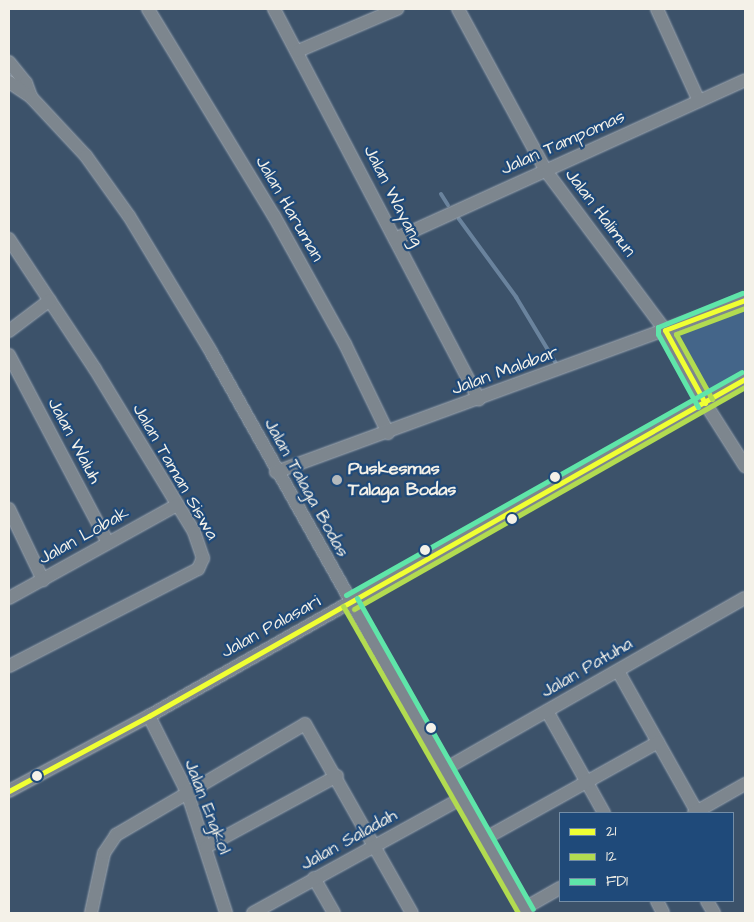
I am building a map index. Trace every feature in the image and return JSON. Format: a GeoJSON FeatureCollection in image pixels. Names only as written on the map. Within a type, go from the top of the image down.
{"type":"FeatureCollection","features":[{"type":"Feature","properties":{"kind":"street","name":"Jalan Haruman"},"geometry":{"type":"LineString","coordinates":[[148,9],[274,216],[345,344],[388,433]]}},
{"type":"Feature","properties":{"kind":"street","name":"Jalan Wayang"},"geometry":{"type":"LineString","coordinates":[[274,9],[298,51],[479,400]]}},
{"type":"Feature","properties":{"kind":"street"},"geometry":{"type":"LineString","coordinates":[[298,51],[397,9]]}},
{"type":"Feature","properties":{"kind":"street","name":"Jalan Halimun"},"geometry":{"type":"LineString","coordinates":[[458,9],[546,170],[665,330],[705,403],[745,466]]}},
{"type":"Feature","properties":{"kind":"street"},"geometry":{"type":"LineString","coordinates":[[657,9],[699,100]]}},
{"type":"Feature","properties":{"kind":"street","name":"Jalan Talaga Bodas"},"geometry":{"type":"LineString","coordinates":[[9,62],[26,83],[31,97]]}},
{"type":"Feature","properties":{"kind":"street","name":"Jalan Tampomas"},"geometry":{"type":"LineString","coordinates":[[395,239],[745,80]]}},
{"type":"Feature","properties":{"kind":"street","name":"Jalan Talaga Bodas"},"geometry":{"type":"LineString","coordinates":[[9,82],[31,97],[86,156],[129,216],[210,350],[276,472],[462,798],[524,911]]}},
{"type":"Feature","properties":{"kind":"street","name":"Jalan Taman Siswa"},"geometry":{"type":"LineString","coordinates":[[9,239],[50,300],[177,505],[200,544],[203,558],[198,569],[9,666]]}},
{"type":"Feature","properties":{"kind":"street"},"geometry":{"type":"LineString","coordinates":[[9,330],[50,300]]}},
{"type":"Feature","properties":{"kind":"street","name":"Jalan Malabar"},"geometry":{"type":"LineString","coordinates":[[276,472],[479,400],[745,300]]}},
{"type":"Feature","properties":{"kind":"street","name":"Jalan Waluh"},"geometry":{"type":"LineString","coordinates":[[9,355],[108,543]]}},
{"type":"Feature","properties":{"kind":"street"},"geometry":{"type":"LineString","coordinates":[[705,403],[745,379]]}},
{"type":"Feature","properties":{"kind":"street","name":"Jalan Palasari"},"geometry":{"type":"LineString","coordinates":[[9,791],[148,716],[705,403]]}},
{"type":"Feature","properties":{"kind":"street","name":"Jalan Lobak"},"geometry":{"type":"LineString","coordinates":[[9,598],[177,505]]}},
{"type":"Feature","properties":{"kind":"street"},"geometry":{"type":"LineString","coordinates":[[9,509],[42,580]]}},
{"type":"Feature","properties":{"kind":"street","name":"Jalan Patuha"},"geometry":{"type":"LineString","coordinates":[[445,769],[745,598]]}},
{"type":"Feature","properties":{"kind":"street"},"geometry":{"type":"LineString","coordinates":[[618,671],[695,812],[745,784]]}},
{"type":"Feature","properties":{"kind":"street"},"geometry":{"type":"LineString","coordinates":[[547,711],[603,812]]}},
{"type":"Feature","properties":{"kind":"street","name":"Jalan Engkol"},"geometry":{"type":"LineString","coordinates":[[148,716],[187,792],[226,913]]}},
{"type":"Feature","properties":{"kind":"street"},"geometry":{"type":"LineString","coordinates":[[91,913],[104,853],[112,840],[187,792],[305,724],[337,776],[412,913]]}},
{"type":"Feature","properties":{"kind":"street"},"geometry":{"type":"LineString","coordinates":[[484,839],[658,742]]}},
{"type":"Feature","properties":{"kind":"street"},"geometry":{"type":"LineString","coordinates":[[206,847],[337,776]]}},
{"type":"Feature","properties":{"kind":"street","name":"Jalan Saladah"},"geometry":{"type":"LineString","coordinates":[[253,913],[462,798]]}},
{"type":"Feature","properties":{"kind":"street"},"geometry":{"type":"LineString","coordinates":[[314,878],[334,913]]}},
{"type":"Feature","properties":{"kind":"street"},"geometry":{"type":"LineString","coordinates":[[524,911],[559,889]]}},
{"type":"Feature","properties":{"kind":"street"},"geometry":{"type":"LineString","coordinates":[[708,902],[714,913]]}},
{"type":"Feature","properties":{"kind":"shaded area"},"geometry":{"type":"Polygon","coordinates":[[[745,300],[745,373],[707,395],[673,331],[745,300]]]}},
{"type":"Feature","properties":{"kind":"waterway"},"geometry":{"type":"LineString","coordinates":[[441,194],[448,205]]}},
{"type":"Feature","properties":{"kind":"waterway"},"geometry":{"type":"LineString","coordinates":[[459,219],[516,297],[557,365]]}},
{"type":"Feature","properties":{"kind":"transit line","name":"FD1"},"geometry":{"type":"LineString","coordinates":[[698,407],[658,334],[658,327],[742,293]]}},
{"type":"Feature","properties":{"kind":"transit line","name":"21"},"geometry":{"type":"LineString","coordinates":[[705,403],[665,330],[745,300]]}},
{"type":"Feature","properties":{"kind":"transit line","name":"12"},"geometry":{"type":"LineString","coordinates":[[712,399],[676,334],[745,308]]}},
{"type":"Feature","properties":{"kind":"transit line","name":"FD1"},"geometry":{"type":"LineString","coordinates":[[346,595],[741,372]]}},
{"type":"Feature","properties":{"kind":"transit line","name":"21"},"geometry":{"type":"LineString","coordinates":[[9,791],[149,716],[745,379]]}},
{"type":"Feature","properties":{"kind":"transit line","name":"12"},"geometry":{"type":"LineString","coordinates":[[354,609],[745,387]]}},
{"type":"Feature","properties":{"kind":"transit line","name":"FD1"},"geometry":{"type":"LineString","coordinates":[[357,598],[533,909]]}},
{"type":"Feature","properties":{"kind":"transit line","name":"12"},"geometry":{"type":"LineString","coordinates":[[343,606],[518,913]]}},
{"type":"Feature","properties":{"kind":"place","name":"Puskesmas Talaga Bodas"},"geometry":{"type":"Point","coordinates":[337,480]}}]}
